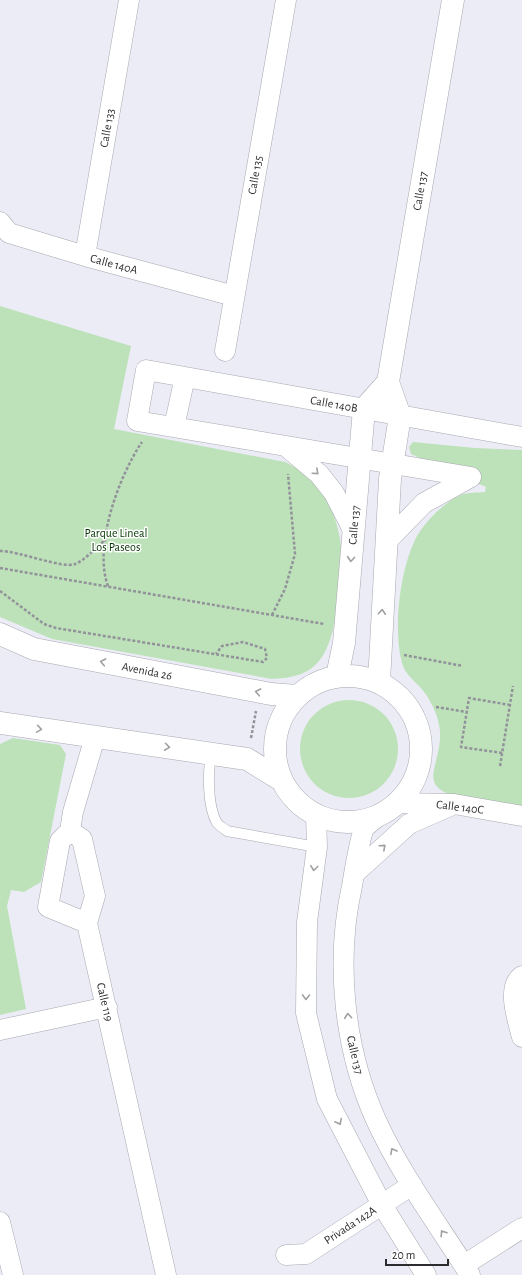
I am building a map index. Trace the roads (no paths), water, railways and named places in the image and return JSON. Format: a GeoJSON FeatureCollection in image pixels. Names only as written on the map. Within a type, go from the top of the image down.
{"type":"FeatureCollection","features":[{"type":"Feature","properties":{"kind":"street","name":"Calle 133"},"geometry":{"type":"LineString","coordinates":[[85,256],[129,0]]}},
{"type":"Feature","properties":{"kind":"street","name":"Calle 135"},"geometry":{"type":"LineString","coordinates":[[225,351],[286,0]]}},
{"type":"Feature","properties":{"kind":"street","name":"Calle 137"},"geometry":{"type":"LineString","coordinates":[[379,682],[393,464],[400,416],[388,382],[452,0]]}},
{"type":"Feature","properties":{"kind":"street","name":"Calle 140A"},"geometry":{"type":"LineString","coordinates":[[0,222],[9,233],[85,256],[234,296]]}},
{"type":"Feature","properties":{"kind":"street","name":"Calle 140B"},"geometry":{"type":"LineString","coordinates":[[174,427],[137,421],[146,370],[522,437]]}},
{"type":"Feature","properties":{"kind":"street"},"geometry":{"type":"LineString","coordinates":[[185,377],[174,427],[471,477],[424,503],[387,541]]}},
{"type":"Feature","properties":{"kind":"street"},"geometry":{"type":"LineString","coordinates":[[364,409],[388,382]]}},
{"type":"Feature","properties":{"kind":"street","name":"Calle 137"},"geometry":{"type":"LineString","coordinates":[[337,676],[344,643],[364,409]]}},
{"type":"Feature","properties":{"kind":"street"},"geometry":{"type":"LineString","coordinates":[[286,447],[320,474],[334,493],[353,530]]}},
{"type":"Feature","properties":{"kind":"street","name":"Avenida 26"},"geometry":{"type":"LineString","coordinates":[[0,634],[34,649],[271,694],[297,696]]}},
{"type":"Feature","properties":{"kind":"street"},"geometry":{"type":"LineString","coordinates":[[0,723],[247,759],[281,780],[298,803],[316,815],[337,821],[358,822],[379,815],[397,803],[410,787],[418,768],[421,748],[418,728],[409,709],[396,694],[379,682],[358,676],[337,676],[316,683],[297,696],[284,714],[276,735],[276,758],[281,780]]}},
{"type":"Feature","properties":{"kind":"street"},"geometry":{"type":"LineString","coordinates":[[87,923],[48,907],[60,841],[70,831],[78,794],[95,737]]}},
{"type":"Feature","properties":{"kind":"street","name":"Calle 140C"},"geometry":{"type":"LineString","coordinates":[[397,803],[454,804],[522,816]]}},
{"type":"Feature","properties":{"kind":"street"},"geometry":{"type":"LineString","coordinates":[[354,873],[409,824],[454,804]]}},
{"type":"Feature","properties":{"kind":"street"},"geometry":{"type":"LineString","coordinates":[[316,815],[317,847],[307,922],[306,1013],[327,1099],[382,1205],[426,1275]]}},
{"type":"Feature","properties":{"kind":"street","name":"Calle 137"},"geometry":{"type":"LineString","coordinates":[[379,815],[364,828],[347,907],[344,970],[349,1028],[357,1071],[376,1120],[412,1186],[467,1270]]}},
{"type":"Feature","properties":{"kind":"street","name":"Calle 119"},"geometry":{"type":"LineString","coordinates":[[70,831],[82,839],[94,896],[87,923],[166,1275]]}},
{"type":"Feature","properties":{"kind":"street"},"geometry":{"type":"LineString","coordinates":[[522,976],[517,980],[514,990],[515,1010],[522,1037]]}},
{"type":"Feature","properties":{"kind":"street"},"geometry":{"type":"LineString","coordinates":[[0,1030],[107,1007]]}},
{"type":"Feature","properties":{"kind":"street","name":"Privada 142A"},"geometry":{"type":"LineString","coordinates":[[286,1255],[306,1254],[412,1186]]}},
{"type":"Feature","properties":{"kind":"street"},"geometry":{"type":"LineString","coordinates":[[0,1222],[13,1275]]}},
{"type":"Feature","properties":{"kind":"street"},"geometry":{"type":"LineString","coordinates":[[467,1270],[522,1228]]}},
{"type":"Feature","properties":{"kind":"lane"},"geometry":{"type":"LineString","coordinates":[[211,754],[208,773],[212,809],[218,823],[227,831],[317,847]]}},
{"type":"Feature","properties":{"kind":"park label","name":"Parque Lineal Los Paseos"},"geometry":{"type":"Point","coordinates":[116,540]}}]}
